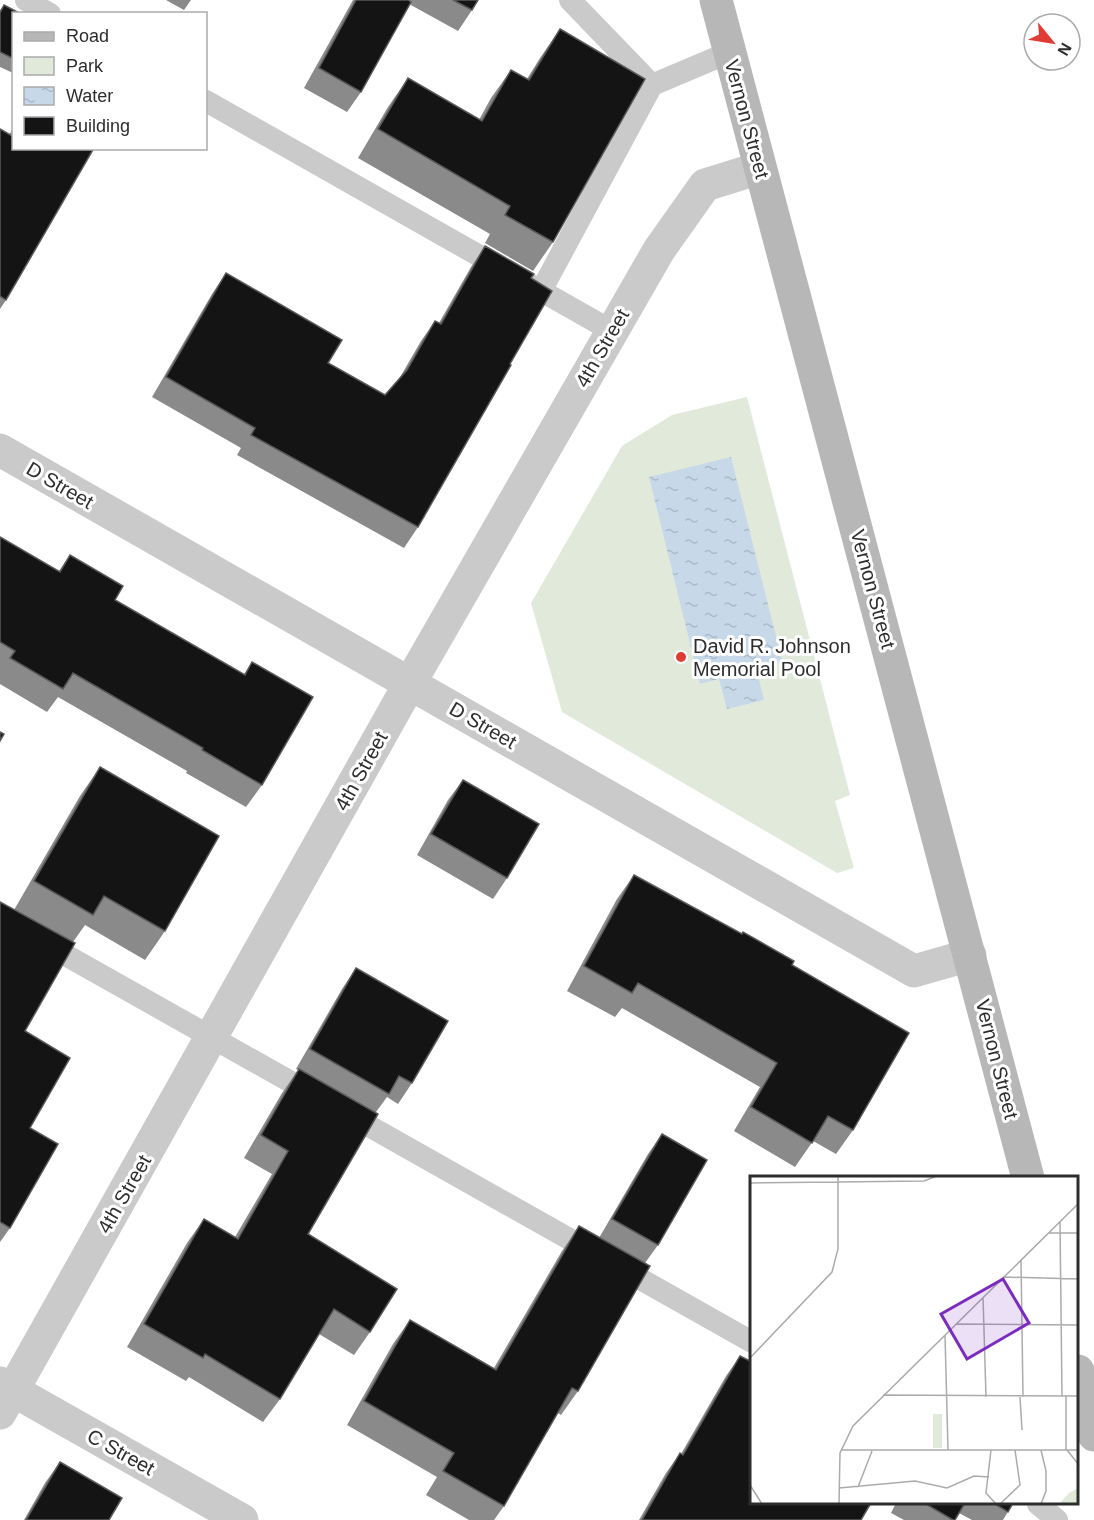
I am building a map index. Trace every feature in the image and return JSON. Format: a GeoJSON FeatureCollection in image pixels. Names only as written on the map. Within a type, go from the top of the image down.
{"type":"FeatureCollection","features":[{"type":"Feature","properties":{"kind":"main road","name":"Vernon Street"},"geometry":{"type":"LineString","coordinates":[[716,0],[1027,1176]]}},
{"type":"Feature","properties":{"kind":"main road"},"geometry":{"type":"LineString","coordinates":[[1079,1379],[1094,1435]]}},
{"type":"Feature","properties":{"kind":"street","name":"4th Street"},"geometry":{"type":"LineString","coordinates":[[4,1396],[212,1039],[410,683],[658,250],[705,185],[760,168]]}},
{"type":"Feature","properties":{"kind":"street","name":"D Street"},"geometry":{"type":"LineString","coordinates":[[0,450],[914,970],[970,955]]}},
{"type":"Feature","properties":{"kind":"street","name":"C Street"},"geometry":{"type":"LineString","coordinates":[[4,1396],[242,1520]]}},
{"type":"Feature","properties":{"kind":"lane"},"geometry":{"type":"LineString","coordinates":[[26,0],[47,12]]}},
{"type":"Feature","properties":{"kind":"lane"},"geometry":{"type":"LineString","coordinates":[[570,0],[652,85]]}},
{"type":"Feature","properties":{"kind":"lane"},"geometry":{"type":"LineString","coordinates":[[541,291],[652,85],[730,52]]}},
{"type":"Feature","properties":{"kind":"lane"},"geometry":{"type":"LineString","coordinates":[[207,102],[612,331]]}},
{"type":"Feature","properties":{"kind":"lane"},"geometry":{"type":"LineString","coordinates":[[0,918],[750,1341]]}},
{"type":"Feature","properties":{"kind":"lane"},"geometry":{"type":"LineString","coordinates":[[1040,1505],[1057,1520]]}},
{"type":"Feature","properties":{"kind":"green space","name":"David R. Johnson Memorial Pool"},"geometry":{"type":"Polygon","coordinates":[[[747,397],[850,795],[835,801],[854,868],[837,873],[562,712],[531,603],[622,446],[672,415],[747,397]]]}},
{"type":"Feature","properties":{"kind":"water"},"geometry":{"type":"Polygon","coordinates":[[[731,457],[782,660],[756,667],[764,700],[727,709],[719,679],[700,684],[649,477],[731,457]]]}},
{"type":"Feature","properties":{"kind":"building"},"geometry":{"type":"Polygon","coordinates":[[[356,0],[408,0],[411,2],[361,92],[319,68],[356,0]]]}},
{"type":"Feature","properties":{"kind":"building"},"geometry":{"type":"Polygon","coordinates":[[[453,0],[478,0],[472,10],[453,0]]]}},
{"type":"Feature","properties":{"kind":"building"},"geometry":{"type":"Polygon","coordinates":[[[4,5],[17,12],[12,12],[12,58],[0,52],[0,13],[4,5]]]}},
{"type":"Feature","properties":{"kind":"building"},"geometry":{"type":"Polygon","coordinates":[[[560,29],[645,79],[553,242],[505,215],[510,206],[378,129],[408,78],[482,121],[511,70],[529,80],[560,29]]]}},
{"type":"Feature","properties":{"kind":"building"},"geometry":{"type":"Polygon","coordinates":[[[0,129],[12,136],[12,150],[93,150],[6,300],[0,296],[0,129]]]}},
{"type":"Feature","properties":{"kind":"building"},"geometry":{"type":"Polygon","coordinates":[[[485,246],[534,274],[531,278],[552,291],[418,527],[251,435],[255,428],[166,377],[226,273],[342,340],[328,363],[385,395],[407,370],[435,321],[441,324],[485,246]]]}},
{"type":"Feature","properties":{"kind":"building"},"geometry":{"type":"Polygon","coordinates":[[[0,537],[60,572],[70,555],[123,586],[115,600],[245,675],[252,662],[313,697],[262,785],[73,673],[63,689],[10,658],[15,651],[0,642],[0,537]]]}},
{"type":"Feature","properties":{"kind":"building"},"geometry":{"type":"Polygon","coordinates":[[[100,767],[219,836],[165,931],[104,896],[93,915],[34,881],[100,767]]]}},
{"type":"Feature","properties":{"kind":"building"},"geometry":{"type":"Polygon","coordinates":[[[463,780],[539,824],[507,878],[431,834],[463,780]]]}},
{"type":"Feature","properties":{"kind":"building"},"geometry":{"type":"Polygon","coordinates":[[[634,875],[794,961],[792,965],[909,1033],[853,1130],[828,1116],[812,1143],[751,1107],[777,1063],[638,983],[632,993],[584,966],[634,875]]]}},
{"type":"Feature","properties":{"kind":"building"},"geometry":{"type":"Polygon","coordinates":[[[0,902],[75,943],[25,1031],[70,1058],[30,1128],[58,1144],[10,1228],[0,1222],[0,902]]]}},
{"type":"Feature","properties":{"kind":"building"},"geometry":{"type":"Polygon","coordinates":[[[356,968],[448,1021],[412,1083],[399,1076],[389,1094],[310,1049],[356,968]]]}},
{"type":"Feature","properties":{"kind":"building"},"geometry":{"type":"Polygon","coordinates":[[[299,1069],[378,1114],[308,1234],[397,1289],[370,1332],[334,1309],[280,1399],[205,1354],[203,1358],[144,1324],[204,1219],[238,1239],[288,1151],[261,1135],[299,1069]]]}},
{"type":"Feature","properties":{"kind":"building"},"geometry":{"type":"Polygon","coordinates":[[[662,1134],[707,1160],[658,1245],[612,1219],[662,1134]]]}},
{"type":"Feature","properties":{"kind":"building"},"geometry":{"type":"Polygon","coordinates":[[[579,1226],[650,1266],[578,1391],[572,1388],[504,1506],[443,1471],[454,1453],[364,1401],[410,1320],[496,1370],[579,1226]]]}},
{"type":"Feature","properties":{"kind":"building"},"geometry":{"type":"Polygon","coordinates":[[[740,1356],[750,1361],[750,1505],[870,1505],[861,1520],[642,1520],[680,1453],[683,1455],[740,1356]]]}},
{"type":"Feature","properties":{"kind":"building"},"geometry":{"type":"Polygon","coordinates":[[[60,1462],[122,1498],[109,1520],[26,1520],[60,1462]]]}},
{"type":"Feature","properties":{"kind":"building"},"geometry":{"type":"Polygon","coordinates":[[[927,1505],[964,1505],[953,1520],[927,1505]]]}},
{"type":"Feature","properties":{"kind":"building"},"geometry":{"type":"Polygon","coordinates":[[[996,1505],[1012,1505],[1008,1512],[996,1505]]]}},
{"type":"Feature","properties":{"kind":"place","name":"David R. Johnson Memorial Pool"},"geometry":{"type":"Point","coordinates":[681,657]}}]}
